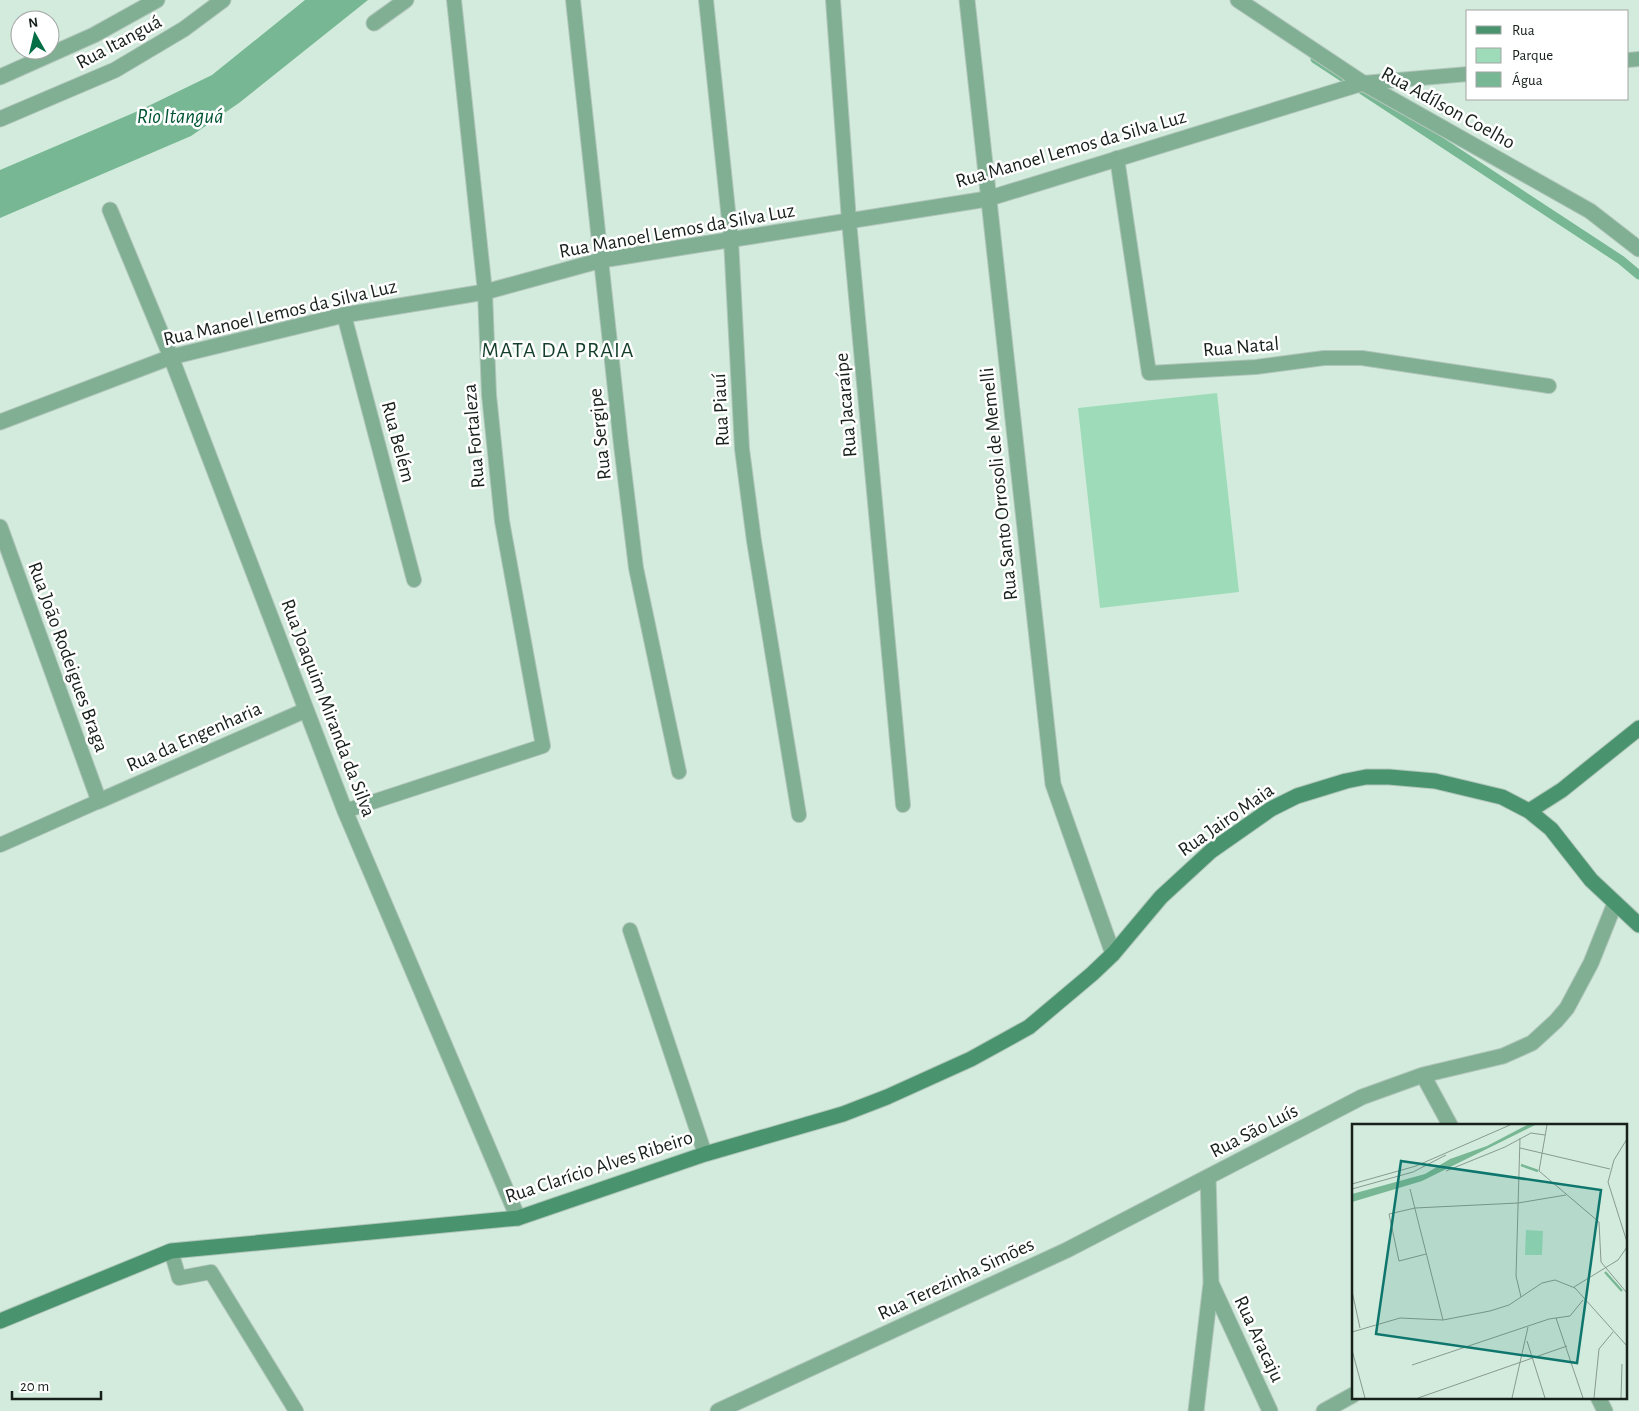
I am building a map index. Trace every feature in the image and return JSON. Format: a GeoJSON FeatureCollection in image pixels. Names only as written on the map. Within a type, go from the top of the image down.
{"type":"FeatureCollection","features":[{"type":"Feature","properties":{"kind":"street","name":"Rua Itanguá"},"geometry":{"type":"LineString","coordinates":[[0,77],[94,35],[157,0]]}},
{"type":"Feature","properties":{"kind":"street","name":"Rua Itanguá"},"geometry":{"type":"LineString","coordinates":[[0,119],[123,65],[184,29],[223,0]]}},
{"type":"Feature","properties":{"kind":"street"},"geometry":{"type":"LineString","coordinates":[[374,23],[406,0]]}},
{"type":"Feature","properties":{"kind":"street","name":"Rua Santo Orrosoli de Memelli"},"geometry":{"type":"LineString","coordinates":[[967,0],[987,198],[1053,784],[1113,954]]}},
{"type":"Feature","properties":{"kind":"street","name":"Rua Adílson Coelho"},"geometry":{"type":"LineString","coordinates":[[1238,0],[1363,83],[1590,211],[1639,249]]}},
{"type":"Feature","properties":{"kind":"street","name":"Rua Manoel Lemos da Silva Luz"},"geometry":{"type":"LineString","coordinates":[[0,422],[171,357],[344,315],[485,292],[602,260],[987,198],[1363,83]]}},
{"type":"Feature","properties":{"kind":"street","name":"Rua Joaquim Miranda da Silva"},"geometry":{"type":"LineString","coordinates":[[110,210],[171,357],[345,810],[518,1218]]}},
{"type":"Feature","properties":{"kind":"street","name":"Rua João Rodeigues Braga"},"geometry":{"type":"LineString","coordinates":[[0,526],[99,801]]}},
{"type":"Feature","properties":{"kind":"street","name":"Rua da Engenharia"},"geometry":{"type":"LineString","coordinates":[[99,801],[306,710]]}},
{"type":"Feature","properties":{"kind":"street"},"geometry":{"type":"LineString","coordinates":[[1529,811],[1562,790],[1639,728]]}},
{"type":"Feature","properties":{"kind":"street","name":"Rua Jairo Maia"},"geometry":{"type":"LineString","coordinates":[[1113,954],[1161,897],[1212,851],[1271,809],[1297,796],[1324,787],[1366,777],[1435,781],[1489,793],[1529,811],[1551,829],[1591,880],[1614,904],[1639,925]]}},
{"type":"Feature","properties":{"kind":"street","name":"Rua São Luís"},"geometry":{"type":"LineString","coordinates":[[1196,1411],[1211,1283],[1208,1177],[1362,1097],[1423,1074],[1503,1056],[1532,1043],[1567,1008],[1591,963],[1614,904]]}},
{"type":"Feature","properties":{"kind":"street","name":"Rua Clarício Alves Ribeiro"},"geometry":{"type":"LineString","coordinates":[[0,1321],[171,1252],[518,1218],[705,1154],[843,1114],[930,1079],[1029,1027],[1072,992],[1113,954]]}},
{"type":"Feature","properties":{"kind":"street"},"geometry":{"type":"LineString","coordinates":[[1423,1074],[1449,1124]]}},
{"type":"Feature","properties":{"kind":"street","name":"Rua Terezinha Simões"},"geometry":{"type":"LineString","coordinates":[[718,1411],[1067,1250],[1208,1177]]}},
{"type":"Feature","properties":{"kind":"street","name":"Rua Aracaju"},"geometry":{"type":"LineString","coordinates":[[1211,1283],[1270,1411]]}},
{"type":"Feature","properties":{"kind":"street"},"geometry":{"type":"LineString","coordinates":[[1324,1411],[1352,1396]]}},
{"type":"Feature","properties":{"kind":"street"},"geometry":{"type":"LineString","coordinates":[[1598,1398],[1605,1411]]}},
{"type":"Feature","properties":{"kind":"lane","name":"Rua Fortaleza"},"geometry":{"type":"LineString","coordinates":[[345,810],[543,746],[502,521],[489,395],[485,292],[454,0]]}},
{"type":"Feature","properties":{"kind":"lane","name":"Rua Sergipe"},"geometry":{"type":"LineString","coordinates":[[573,0],[602,260],[620,445],[636,568],[679,772]]}},
{"type":"Feature","properties":{"kind":"lane","name":"Rua Piauí"},"geometry":{"type":"LineString","coordinates":[[706,0],[731,239],[742,449],[756,551],[799,815]]}},
{"type":"Feature","properties":{"kind":"lane","name":"Rua Jacaraípe"},"geometry":{"type":"LineString","coordinates":[[834,0],[849,221],[903,805]]}},
{"type":"Feature","properties":{"kind":"lane"},"geometry":{"type":"LineString","coordinates":[[1363,83],[1466,74]]}},
{"type":"Feature","properties":{"kind":"lane","name":"Rua Natal"},"geometry":{"type":"LineString","coordinates":[[1118,158],[1149,372],[1256,368],[1324,358],[1362,358],[1549,386]]}},
{"type":"Feature","properties":{"kind":"lane","name":"Rua Belém"},"geometry":{"type":"LineString","coordinates":[[344,315],[414,580]]}},
{"type":"Feature","properties":{"kind":"lane"},"geometry":{"type":"LineString","coordinates":[[0,845],[99,801]]}},
{"type":"Feature","properties":{"kind":"lane"},"geometry":{"type":"LineString","coordinates":[[630,930],[705,1154]]}},
{"type":"Feature","properties":{"kind":"lane"},"geometry":{"type":"LineString","coordinates":[[171,1252],[179,1278],[211,1272],[296,1411]]}},
{"type":"Feature","properties":{"kind":"green space"},"geometry":{"type":"Polygon","coordinates":[[[1217,393],[1239,592],[1100,608],[1078,408],[1217,393]]]}},
{"type":"Feature","properties":{"kind":"water","name":"Rio Itanguá"},"geometry":{"type":"Polygon","coordinates":[[[305,0],[368,0],[239,103],[191,136],[0,218],[0,170],[138,111],[212,75],[305,0]]]}},
{"type":"Feature","properties":{"kind":"waterway"},"geometry":{"type":"LineString","coordinates":[[1315,59],[1621,260],[1639,275]]}},
{"type":"Feature","properties":{"kind":"district","name":"MATA DA PRAIA"},"geometry":{"type":"Point","coordinates":[558,350]}}]}
